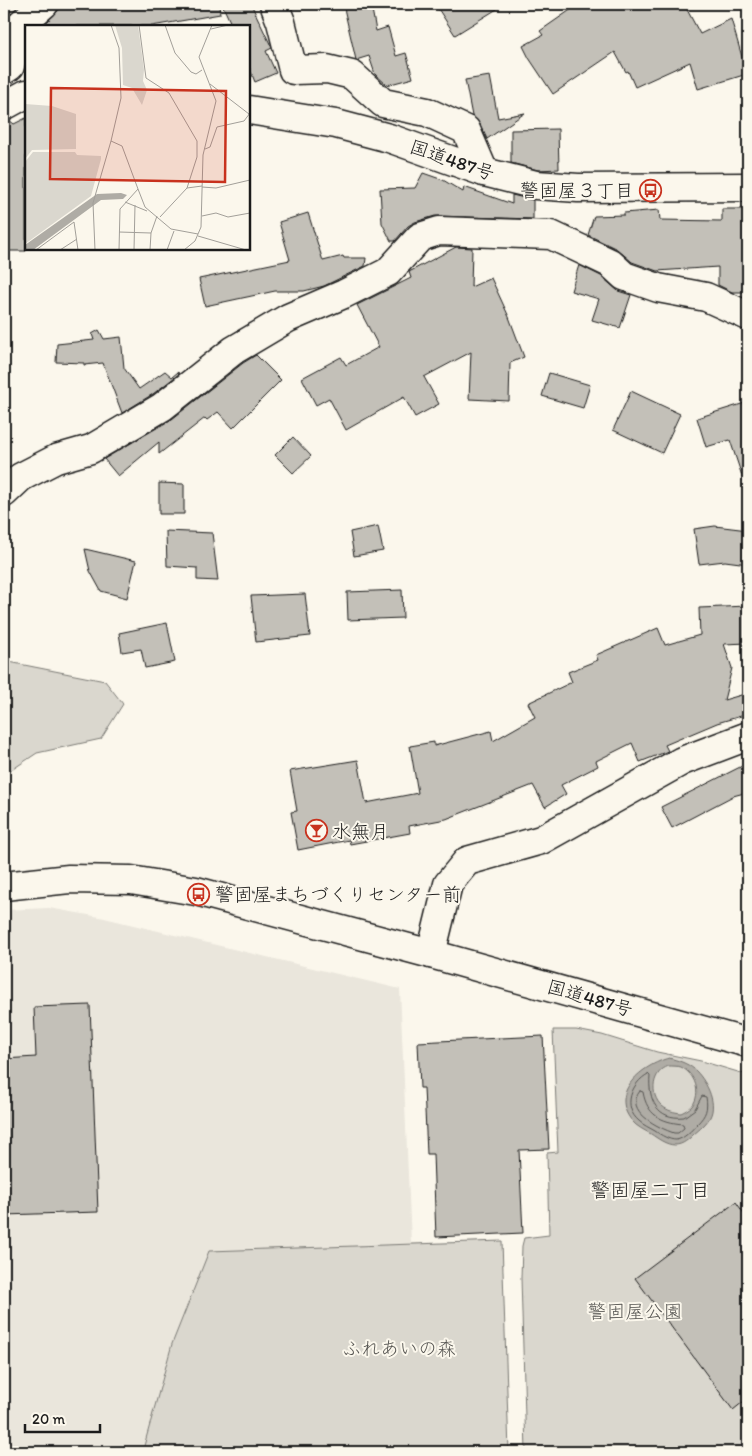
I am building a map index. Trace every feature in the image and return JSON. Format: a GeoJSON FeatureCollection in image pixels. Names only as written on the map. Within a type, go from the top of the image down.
{"type":"FeatureCollection","features":[{"type":"Feature","properties":{"kind":"main road"},"geometry":{"type":"LineString","coordinates":[[4,70],[10,66],[21,24],[44,4]]}},
{"type":"Feature","properties":{"kind":"main road"},"geometry":{"type":"LineString","coordinates":[[274,4],[294,70],[327,69],[352,75],[383,103],[427,112],[466,130],[484,172]]}},
{"type":"Feature","properties":{"kind":"main road"},"geometry":{"type":"LineString","coordinates":[[4,106],[25,95]]}},
{"type":"Feature","properties":{"kind":"main road","name":"国道487号"},"geometry":{"type":"LineString","coordinates":[[250,110],[336,124],[389,138],[484,172],[536,185],[578,188],[748,187]]}},
{"type":"Feature","properties":{"kind":"main road"},"geometry":{"type":"LineString","coordinates":[[4,494],[21,477],[56,459],[91,449],[162,407],[234,350],[288,318],[344,294],[388,272],[420,237],[439,231],[551,235],[610,263],[624,276],[658,288],[706,297],[748,316]]}},
{"type":"Feature","properties":{"kind":"main road"},"geometry":{"type":"LineString","coordinates":[[432,954],[448,884],[467,861],[541,840],[682,761],[748,736]]}},
{"type":"Feature","properties":{"kind":"main road","name":"国道487号"},"geometry":{"type":"LineString","coordinates":[[4,886],[69,879],[140,882],[196,891],[432,954],[748,1043]]}},
{"type":"Feature","properties":{"kind":"shaded area"},"geometry":{"type":"Polygon","coordinates":[[[49,908],[100,917],[400,989],[411,1243],[502,1241],[509,1452],[4,1452],[4,910],[49,908]]]}},
{"type":"Feature","properties":{"kind":"green space"},"geometry":{"type":"Polygon","coordinates":[[[4,661],[105,681],[123,704],[101,739],[37,753],[4,775],[4,661]]]}},
{"type":"Feature","properties":{"kind":"green space","name":"警固屋公園"},"geometry":{"type":"Polygon","coordinates":[[[553,1030],[576,1030],[602,1035],[657,1052],[701,1061],[748,1075],[748,1452],[526,1452],[521,1278],[522,1246],[524,1238],[549,1235],[547,1153],[558,1152],[553,1030]]]}},
{"type":"Feature","properties":{"kind":"green space","name":"ふれあいの森"},"geometry":{"type":"Polygon","coordinates":[[[502,1241],[509,1452],[144,1452],[144,1446],[172,1344],[209,1251],[502,1241]]]}},
{"type":"Feature","properties":{"kind":"water"},"geometry":{"type":"Polygon","coordinates":[[[669,1058],[691,1067],[698,1073],[706,1085],[711,1098],[712,1111],[709,1119],[688,1140],[678,1145],[665,1143],[638,1127],[626,1110],[624,1100],[626,1090],[632,1081],[640,1073],[669,1058]],[[669,1066],[663,1069],[656,1078],[654,1084],[655,1096],[664,1108],[681,1113],[691,1107],[695,1101],[696,1084],[686,1070],[681,1067],[669,1066]]]}},
{"type":"Feature","properties":{"kind":"building"},"geometry":{"type":"Polygon","coordinates":[[[65,4],[219,4],[220,14],[158,25],[43,25],[65,4]]]}},
{"type":"Feature","properties":{"kind":"building"},"geometry":{"type":"Polygon","coordinates":[[[222,4],[251,4],[272,48],[266,51],[276,73],[255,82],[250,70],[250,25],[232,25],[222,4]]]}},
{"type":"Feature","properties":{"kind":"building"},"geometry":{"type":"Polygon","coordinates":[[[343,4],[371,4],[376,31],[388,27],[396,56],[406,53],[413,78],[387,85],[375,74],[369,56],[356,60],[343,4]]]}},
{"type":"Feature","properties":{"kind":"building"},"geometry":{"type":"Polygon","coordinates":[[[435,4],[505,4],[455,35],[435,4]]]}},
{"type":"Feature","properties":{"kind":"building"},"geometry":{"type":"Polygon","coordinates":[[[579,4],[684,4],[700,34],[731,19],[747,74],[698,89],[690,62],[635,87],[628,71],[626,72],[615,52],[553,94],[523,46],[543,35],[540,31],[579,4]]]}},
{"type":"Feature","properties":{"kind":"building"},"geometry":{"type":"Polygon","coordinates":[[[490,76],[498,118],[525,113],[487,139],[480,124],[472,116],[465,80],[490,76]]]}},
{"type":"Feature","properties":{"kind":"building"},"geometry":{"type":"Polygon","coordinates":[[[25,118],[26,251],[4,251],[4,122],[9,120],[14,124],[25,118]]]}},
{"type":"Feature","properties":{"kind":"building"},"geometry":{"type":"Polygon","coordinates":[[[558,129],[559,169],[538,170],[511,163],[511,130],[558,129]]]}},
{"type":"Feature","properties":{"kind":"building"},"geometry":{"type":"Polygon","coordinates":[[[423,173],[443,180],[463,192],[464,187],[512,204],[512,195],[533,200],[533,219],[435,216],[415,222],[408,226],[395,241],[391,241],[382,223],[380,189],[415,188],[423,173]]]}},
{"type":"Feature","properties":{"kind":"building"},"geometry":{"type":"Polygon","coordinates":[[[722,209],[748,209],[748,292],[732,292],[718,285],[718,267],[657,271],[632,262],[617,249],[588,235],[594,216],[624,215],[624,213],[659,210],[660,220],[722,221],[722,209]]]}},
{"type":"Feature","properties":{"kind":"building"},"geometry":{"type":"Polygon","coordinates":[[[308,213],[323,261],[343,256],[344,258],[366,258],[365,266],[324,286],[304,291],[275,291],[205,306],[199,279],[290,260],[279,222],[308,213]]]}},
{"type":"Feature","properties":{"kind":"building"},"geometry":{"type":"Polygon","coordinates":[[[456,247],[472,248],[471,287],[491,278],[509,317],[524,357],[510,363],[509,401],[469,399],[471,352],[424,377],[439,404],[415,417],[404,397],[346,430],[329,398],[316,405],[302,378],[341,357],[346,365],[379,347],[357,305],[411,278],[409,272],[456,247]]]}},
{"type":"Feature","properties":{"kind":"building"},"geometry":{"type":"Polygon","coordinates":[[[579,265],[601,276],[618,291],[631,295],[620,328],[592,320],[599,299],[571,291],[579,265]]]}},
{"type":"Feature","properties":{"kind":"building"},"geometry":{"type":"Polygon","coordinates":[[[99,330],[104,339],[121,337],[124,368],[139,389],[165,371],[172,377],[178,372],[179,374],[153,394],[122,413],[103,363],[84,365],[84,363],[56,362],[57,344],[94,340],[92,334],[99,330]]]}},
{"type":"Feature","properties":{"kind":"building"},"geometry":{"type":"Polygon","coordinates":[[[256,355],[281,380],[233,428],[218,412],[207,420],[205,418],[159,454],[159,442],[118,476],[104,459],[172,419],[243,363],[256,355]]]}},
{"type":"Feature","properties":{"kind":"building"},"geometry":{"type":"Polygon","coordinates":[[[549,373],[590,385],[583,408],[542,396],[549,373]]]}},
{"type":"Feature","properties":{"kind":"building"},"geometry":{"type":"Polygon","coordinates":[[[631,391],[680,414],[662,453],[613,430],[631,391]]]}},
{"type":"Feature","properties":{"kind":"building"},"geometry":{"type":"Polygon","coordinates":[[[748,402],[748,482],[744,482],[730,440],[706,447],[697,418],[748,402]]]}},
{"type":"Feature","properties":{"kind":"building"},"geometry":{"type":"Polygon","coordinates":[[[293,437],[311,456],[293,473],[275,455],[293,437]]]}},
{"type":"Feature","properties":{"kind":"building"},"geometry":{"type":"Polygon","coordinates":[[[159,483],[184,484],[184,514],[159,514],[159,483]]]}},
{"type":"Feature","properties":{"kind":"building"},"geometry":{"type":"Polygon","coordinates":[[[378,526],[383,551],[354,556],[350,532],[378,526]]]}},
{"type":"Feature","properties":{"kind":"building"},"geometry":{"type":"Polygon","coordinates":[[[715,526],[748,530],[748,564],[725,561],[699,564],[694,529],[715,526]]]}},
{"type":"Feature","properties":{"kind":"building"},"geometry":{"type":"Polygon","coordinates":[[[166,531],[212,533],[218,581],[197,580],[197,568],[167,566],[166,531]]]}},
{"type":"Feature","properties":{"kind":"building"},"geometry":{"type":"Polygon","coordinates":[[[85,549],[136,561],[127,598],[101,591],[90,571],[85,549]]]}},
{"type":"Feature","properties":{"kind":"building"},"geometry":{"type":"Polygon","coordinates":[[[402,590],[403,618],[348,620],[347,592],[402,590]]]}},
{"type":"Feature","properties":{"kind":"building"},"geometry":{"type":"Polygon","coordinates":[[[305,594],[310,636],[256,642],[251,596],[305,594]]]}},
{"type":"Feature","properties":{"kind":"building"},"geometry":{"type":"Polygon","coordinates":[[[748,606],[748,643],[724,644],[732,668],[724,700],[748,693],[748,714],[717,723],[665,745],[668,751],[640,762],[632,743],[596,761],[598,766],[561,785],[566,794],[545,807],[533,785],[446,819],[409,826],[410,833],[350,844],[349,840],[298,850],[291,812],[297,811],[290,771],[358,760],[366,803],[418,793],[410,746],[434,742],[434,746],[491,731],[493,741],[535,717],[528,703],[572,682],[568,672],[598,660],[596,655],[658,628],[665,645],[700,635],[699,608],[748,606]]]}},
{"type":"Feature","properties":{"kind":"building"},"geometry":{"type":"Polygon","coordinates":[[[167,623],[175,662],[145,668],[141,649],[122,652],[119,633],[167,623]]]}},
{"type":"Feature","properties":{"kind":"building"},"geometry":{"type":"Polygon","coordinates":[[[748,763],[748,792],[733,796],[672,828],[661,807],[748,763]]]}},
{"type":"Feature","properties":{"kind":"building"},"geometry":{"type":"Polygon","coordinates":[[[90,1005],[98,1212],[4,1215],[4,1059],[36,1057],[34,1007],[90,1005]]]}},
{"type":"Feature","properties":{"kind":"building"},"geometry":{"type":"Polygon","coordinates":[[[543,1036],[549,1149],[519,1150],[523,1233],[436,1237],[433,1154],[427,1154],[424,1088],[420,1088],[418,1042],[543,1036]]]}},
{"type":"Feature","properties":{"kind":"building"},"geometry":{"type":"Polygon","coordinates":[[[736,1202],[748,1219],[748,1398],[733,1410],[635,1278],[736,1202]]]}},
{"type":"Feature","properties":{"kind":"place","name":"警固屋３丁目"},"geometry":{"type":"Point","coordinates":[650,190]}},
{"type":"Feature","properties":{"kind":"place","name":"水無月"},"geometry":{"type":"Point","coordinates":[316,831]}},
{"type":"Feature","properties":{"kind":"place","name":"警固屋まちづくりセンター前"},"geometry":{"type":"Point","coordinates":[199,894]}},
{"type":"Feature","properties":{"kind":"district","name":"警固屋二丁目"},"geometry":{"type":"Point","coordinates":[650,1190]}}]}
